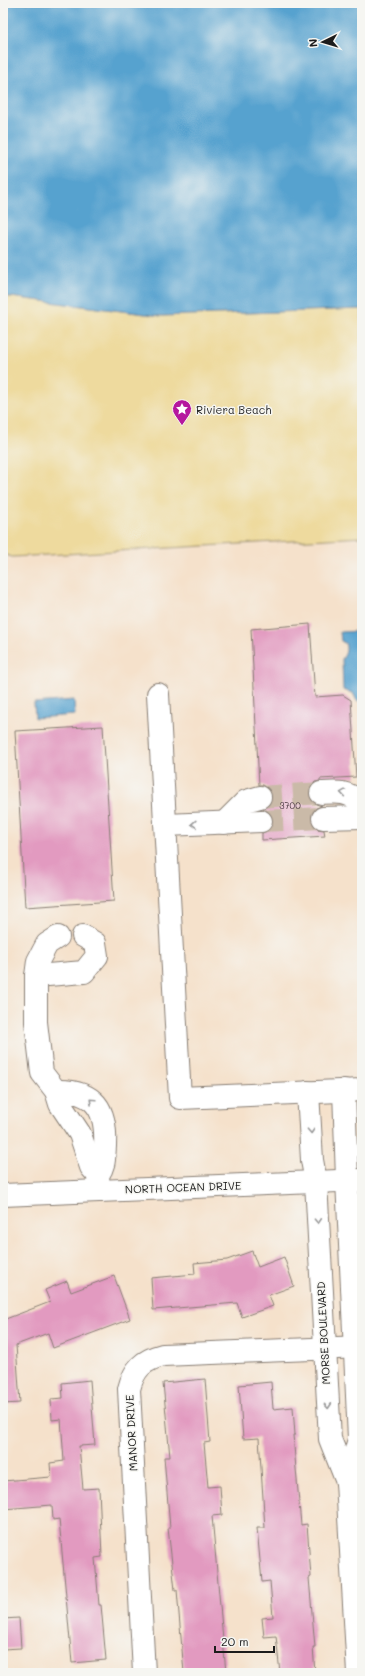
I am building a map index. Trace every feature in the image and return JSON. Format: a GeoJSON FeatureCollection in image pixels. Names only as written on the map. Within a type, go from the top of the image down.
{"type":"FeatureCollection","features":[{"type":"Feature","properties":{"kind":"street"},"geometry":{"type":"LineString","coordinates":[[158,694],[180,1098],[353,1090]]}},
{"type":"Feature","properties":{"kind":"street"},"geometry":{"type":"LineString","coordinates":[[321,793],[338,792],[349,794],[362,803]]}},
{"type":"Feature","properties":{"kind":"street"},"geometry":{"type":"LineString","coordinates":[[224,823],[246,801],[260,797]]}},
{"type":"Feature","properties":{"kind":"street"},"geometry":{"type":"LineString","coordinates":[[323,818],[362,817]]}},
{"type":"Feature","properties":{"kind":"street"},"geometry":{"type":"LineString","coordinates":[[166,825],[261,821]]}},
{"type":"Feature","properties":{"kind":"street"},"geometry":{"type":"LineString","coordinates":[[36,976],[84,972],[97,956],[95,943],[83,936]]}},
{"type":"Feature","properties":{"kind":"street"},"geometry":{"type":"LineString","coordinates":[[58,937],[47,944],[38,960],[36,976],[36,1022],[42,1073],[56,1091],[60,1104],[80,1134],[98,1183]]}},
{"type":"Feature","properties":{"kind":"street","name":"MORSE BOULEVARD"},"geometry":{"type":"LineString","coordinates":[[347,1482],[359,1439],[353,1090]]}},
{"type":"Feature","properties":{"kind":"street"},"geometry":{"type":"LineString","coordinates":[[56,1091],[76,1092],[89,1098],[101,1111],[106,1132],[104,1167],[98,1183]]}},
{"type":"Feature","properties":{"kind":"street","name":"MORSE BOULEVARD"},"geometry":{"type":"LineString","coordinates":[[308,1092],[312,1160],[316,1182],[330,1439],[347,1482],[358,1673]]}},
{"type":"Feature","properties":{"kind":"street"},"geometry":{"type":"LineString","coordinates":[[80,1134],[103,1118]]}},
{"type":"Feature","properties":{"kind":"street","name":"NORTH OCEAN DRIVE"},"geometry":{"type":"LineString","coordinates":[[3,1195],[98,1183],[316,1182],[354,1180]]}},
{"type":"Feature","properties":{"kind":"street","name":"MANOR DRIVE"},"geometry":{"type":"LineString","coordinates":[[144,1673],[129,1389],[132,1375],[149,1358],[163,1355],[358,1347]]}},
{"type":"Feature","properties":{"kind":"sand","name":"Riviera Beach"},"geometry":{"type":"Polygon","coordinates":[[[3,296],[161,316],[362,309],[362,537],[12,557],[3,554],[3,296]]]}},
{"type":"Feature","properties":{"kind":"water"},"geometry":{"type":"Polygon","coordinates":[[[3,3],[362,3],[362,309],[161,316],[3,296],[3,3]]]}},
{"type":"Feature","properties":{"kind":"water"},"geometry":{"type":"Polygon","coordinates":[[[362,631],[362,700],[357,701],[353,693],[343,690],[342,659],[346,647],[345,643],[341,641],[340,632],[362,631]]]}},
{"type":"Feature","properties":{"kind":"water"},"geometry":{"type":"Polygon","coordinates":[[[74,700],[75,715],[35,718],[34,703],[74,700]]]}},
{"type":"Feature","properties":{"kind":"building"},"geometry":{"type":"Polygon","coordinates":[[[310,624],[315,697],[343,695],[351,700],[356,777],[320,779],[320,781],[315,782],[310,787],[309,794],[311,800],[322,806],[316,808],[312,812],[312,824],[317,829],[324,830],[325,836],[262,840],[262,833],[268,831],[272,827],[273,821],[271,814],[263,809],[269,805],[272,800],[272,794],[268,788],[263,785],[259,785],[251,629],[310,624]]]}},
{"type":"Feature","properties":{"kind":"building"},"geometry":{"type":"Polygon","coordinates":[[[103,726],[114,901],[25,907],[15,731],[103,726]]]}},
{"type":"Feature","properties":{"kind":"building"},"geometry":{"type":"Polygon","coordinates":[[[252,1251],[258,1267],[284,1257],[294,1286],[269,1295],[273,1306],[242,1317],[237,1303],[153,1310],[151,1278],[195,1274],[194,1263],[227,1260],[252,1251]]]}},
{"type":"Feature","properties":{"kind":"building"},"geometry":{"type":"Polygon","coordinates":[[[114,1276],[130,1319],[53,1348],[48,1333],[16,1345],[20,1403],[3,1404],[3,1320],[50,1302],[45,1290],[67,1281],[71,1292],[114,1276]]]}},
{"type":"Feature","properties":{"kind":"building"},"geometry":{"type":"Polygon","coordinates":[[[205,1379],[210,1442],[204,1443],[208,1487],[220,1486],[222,1515],[212,1516],[226,1673],[184,1673],[177,1590],[175,1590],[168,1528],[170,1528],[164,1457],[170,1457],[163,1383],[205,1379]]]}},
{"type":"Feature","properties":{"kind":"building"},"geometry":{"type":"Polygon","coordinates":[[[90,1380],[95,1445],[79,1446],[83,1489],[99,1488],[102,1557],[95,1558],[106,1660],[72,1663],[59,1519],[53,1520],[52,1505],[3,1509],[3,1481],[51,1477],[50,1463],[64,1461],[61,1419],[52,1420],[51,1399],[63,1398],[62,1383],[90,1380]]]}},
{"type":"Feature","properties":{"kind":"building"},"geometry":{"type":"Polygon","coordinates":[[[271,1382],[273,1409],[293,1407],[295,1435],[293,1435],[301,1525],[307,1524],[311,1577],[309,1578],[315,1647],[313,1647],[315,1673],[280,1673],[276,1636],[264,1637],[262,1618],[273,1617],[270,1581],[262,1582],[257,1528],[265,1528],[259,1438],[243,1439],[239,1385],[271,1382]]]}},
{"type":"Feature","properties":{"kind":"building"},"geometry":{"type":"Polygon","coordinates":[[[19,1618],[21,1648],[3,1649],[3,1619],[19,1618]]]}},
{"type":"Feature","properties":{"kind":"tunnel"},"geometry":{"type":"LineString","coordinates":[[260,797],[321,793]]}},
{"type":"Feature","properties":{"kind":"tunnel"},"geometry":{"type":"LineString","coordinates":[[261,821],[323,818]]}},
{"type":"Feature","properties":{"kind":"place","name":"Riviera Beach"},"geometry":{"type":"Point","coordinates":[182,426]}}]}
